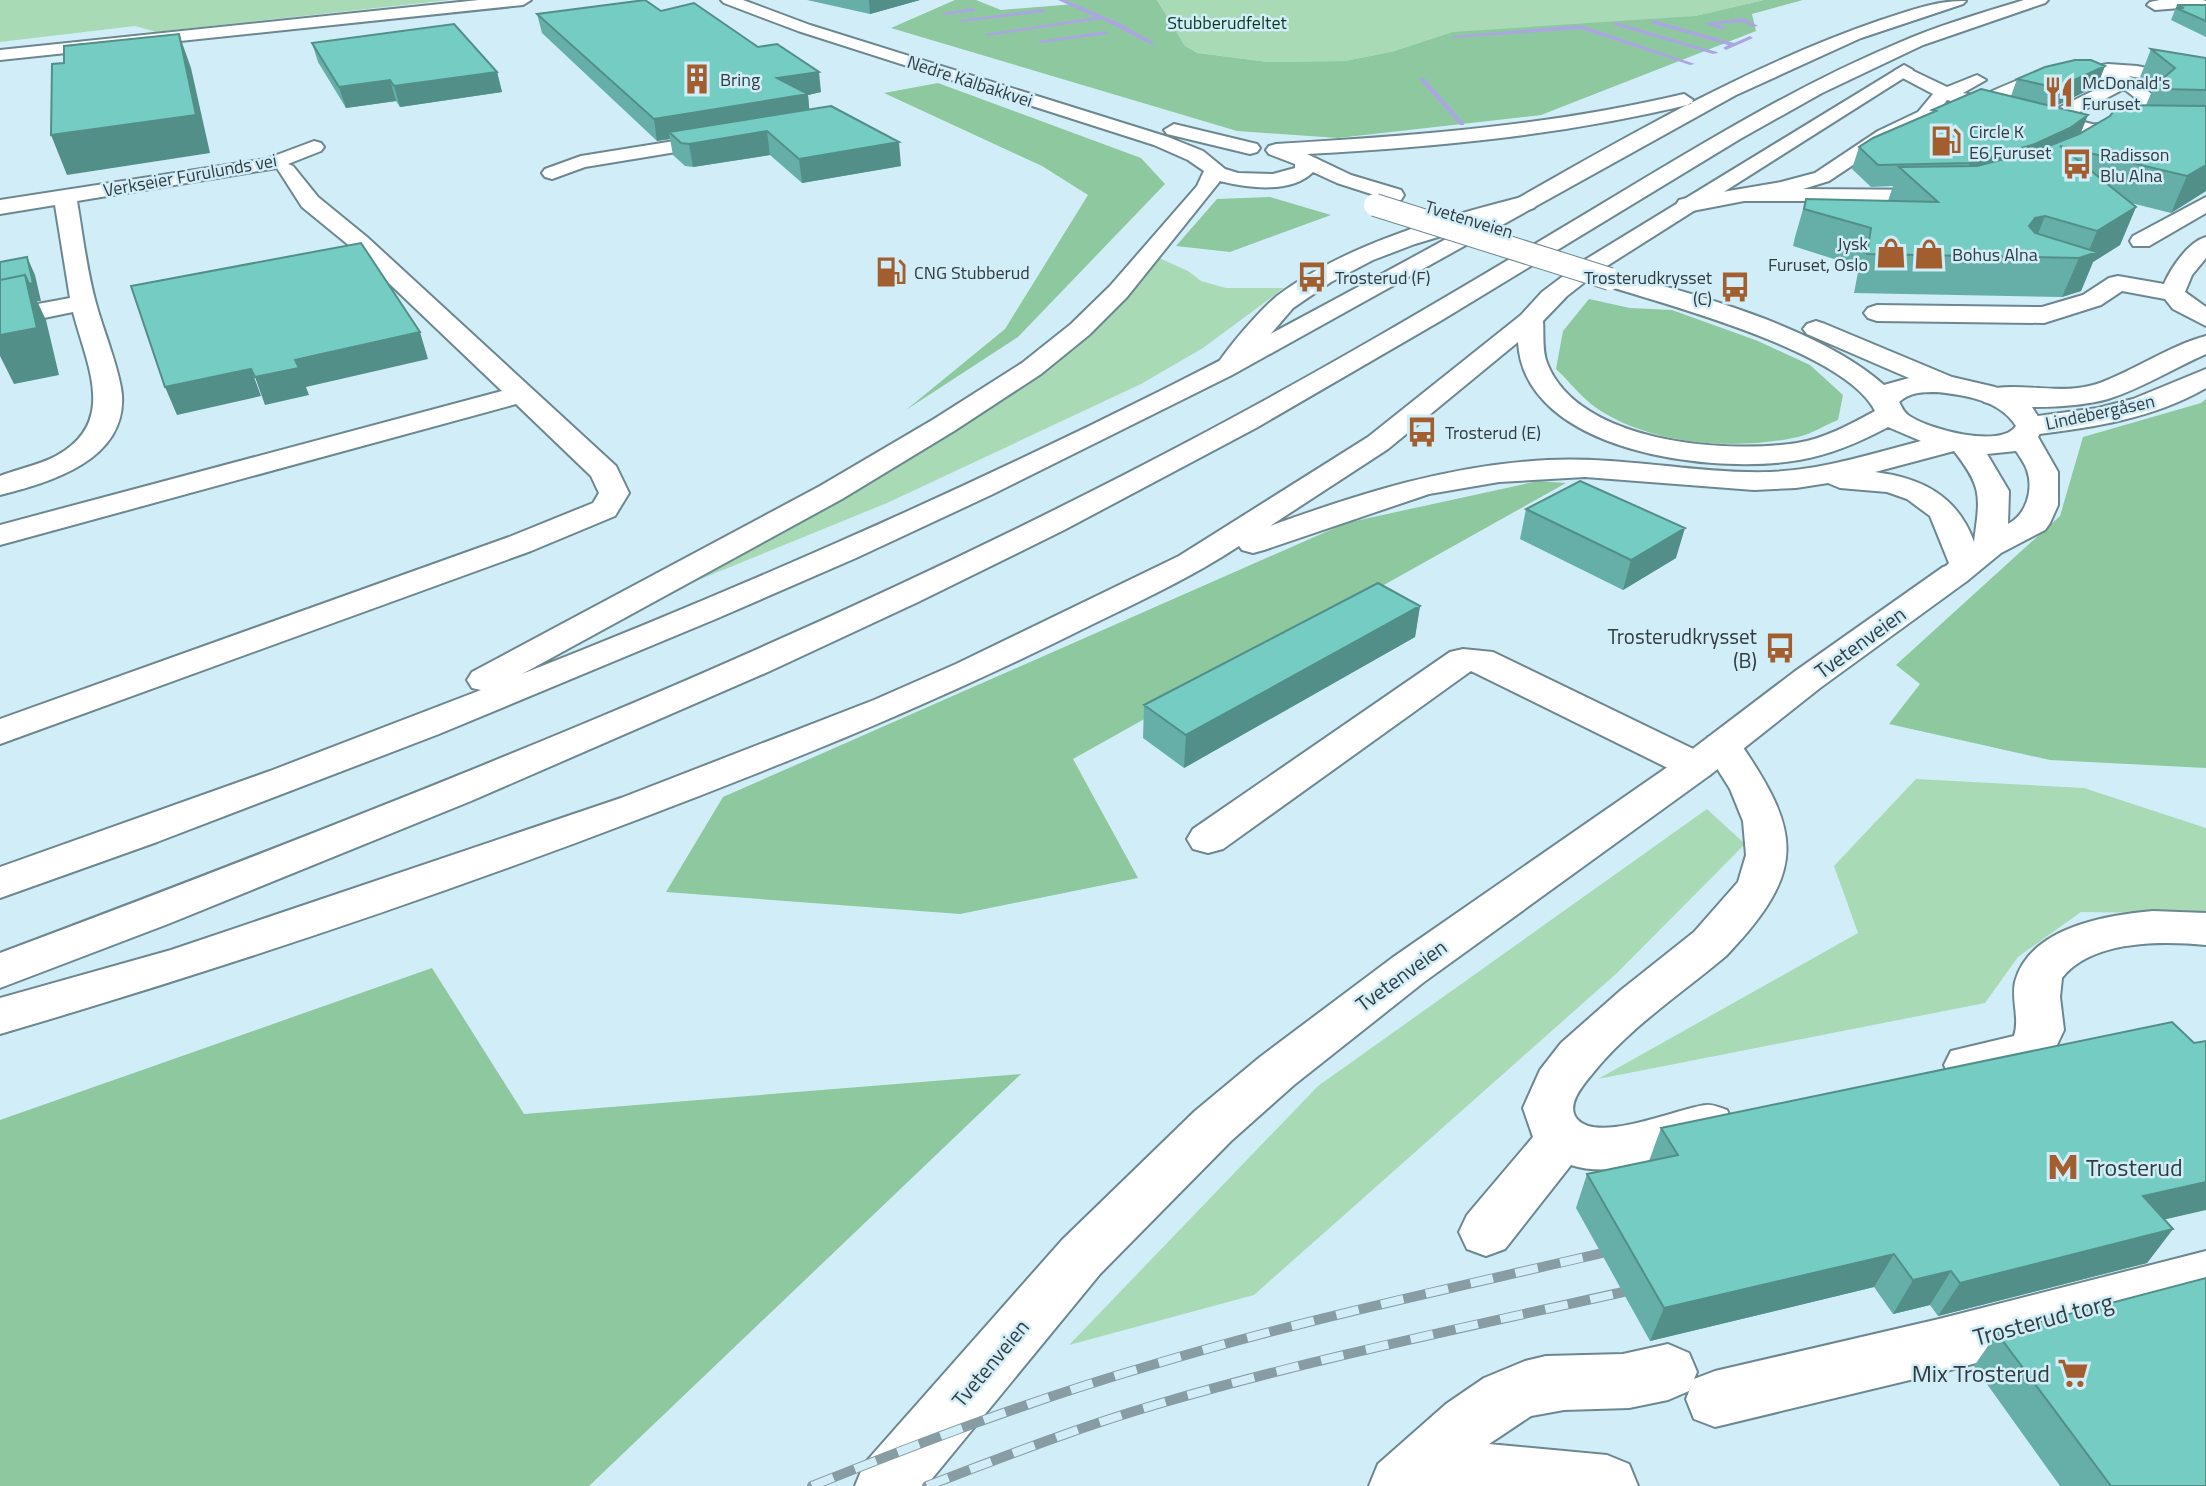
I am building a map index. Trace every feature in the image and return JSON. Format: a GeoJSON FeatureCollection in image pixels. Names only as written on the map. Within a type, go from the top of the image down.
{"type":"FeatureCollection","features":[{"type":"Feature","properties":{"kind":"main road"},"geometry":{"type":"LineString","coordinates":[[0,55],[523,0]]}},
{"type":"Feature","properties":{"kind":"main road","name":"Nedre Kalbakkvei"},"geometry":{"type":"LineString","coordinates":[[729,0],[793,24],[1161,141],[1212,168],[1241,179],[1276,180]]}},
{"type":"Feature","properties":{"kind":"main road","name":"Nedre Kalbakkvei"},"geometry":{"type":"LineString","coordinates":[[769,0],[856,32],[1052,93],[1184,133],[1250,148]]}},
{"type":"Feature","properties":{"kind":"main road"},"geometry":{"type":"LineString","coordinates":[[0,883],[355,752],[798,572],[1086,438],[1230,365],[1747,84],[1854,35],[1960,0]]}},
{"type":"Feature","properties":{"kind":"main road"},"geometry":{"type":"LineString","coordinates":[[0,971],[353,834],[577,741],[975,561],[1093,504],[1314,384],[1790,103],[1903,47],[2040,0]]}},
{"type":"Feature","properties":{"kind":"main road"},"geometry":{"type":"LineString","coordinates":[[2155,5],[2200,5]]}},
{"type":"Feature","properties":{"kind":"main road"},"geometry":{"type":"LineString","coordinates":[[1191,564],[1377,443],[1530,320],[1557,290],[1686,205],[1903,71],[1956,44],[1984,17]]}},
{"type":"Feature","properties":{"kind":"main road"},"geometry":{"type":"LineString","coordinates":[[2138,131],[2124,118],[2150,100],[2127,82],[2108,72],[2108,69],[2137,71],[2206,85]]}},
{"type":"Feature","properties":{"kind":"main road"},"geometry":{"type":"LineString","coordinates":[[1903,71],[1947,94],[2052,118],[2095,134],[2093,140],[2079,150]]}},
{"type":"Feature","properties":{"kind":"main road"},"geometry":{"type":"LineString","coordinates":[[1982,103],[2022,84],[2056,74],[2092,76],[2117,86],[2052,118]]}},
{"type":"Feature","properties":{"kind":"main road"},"geometry":{"type":"LineString","coordinates":[[1686,205],[1807,182],[1831,172],[1885,135],[1925,116],[1937,99],[1977,80]]}},
{"type":"Feature","properties":{"kind":"main road"},"geometry":{"type":"LineString","coordinates":[[355,752],[614,607],[840,489],[1000,389],[1059,348],[1130,281],[1206,188],[1212,168],[1210,159],[1225,152],[1250,148],[1276,150],[1330,147],[1519,131],[1625,114],[1747,84]]}},
{"type":"Feature","properties":{"kind":"main road"},"geometry":{"type":"LineString","coordinates":[[2048,140],[2082,127],[2206,132]]}},
{"type":"Feature","properties":{"kind":"main road"},"geometry":{"type":"LineString","coordinates":[[552,173],[581,162],[748,135]]}},
{"type":"Feature","properties":{"kind":"main road","name":"Verkseier Furulunds vei"},"geometry":{"type":"LineString","coordinates":[[0,207],[270,164],[314,148]]}},
{"type":"Feature","properties":{"kind":"main road","name":"Tvetenveien"},"geometry":{"type":"LineString","coordinates":[[1276,150],[1299,156],[1306,163],[1384,200]]}},
{"type":"Feature","properties":{"kind":"main road"},"geometry":{"type":"LineString","coordinates":[[1276,180],[1297,175],[1307,167],[1306,163]]}},
{"type":"Feature","properties":{"kind":"main road"},"geometry":{"type":"LineString","coordinates":[[0,732],[520,544],[604,509],[614,493],[605,472],[359,242],[310,202],[286,170]]}},
{"type":"Feature","properties":{"kind":"main road"},"geometry":{"type":"LineString","coordinates":[[1831,172],[1859,173]]}},
{"type":"Feature","properties":{"kind":"main road","name":"Tvetenveien"},"geometry":{"type":"LineString","coordinates":[[886,1486],[1081,1257],[1213,1126],[1340,1020],[1709,756],[1970,562],[2034,523],[2042,505],[2043,472],[2020,410],[1994,396],[1950,385],[1797,321],[1619,274],[1384,200],[1276,180]]}},
{"type":"Feature","properties":{"kind":"main road"},"geometry":{"type":"LineString","coordinates":[[1745,195],[1964,194]]}},
{"type":"Feature","properties":{"kind":"main road"},"geometry":{"type":"LineString","coordinates":[[1846,196],[1860,219]]}},
{"type":"Feature","properties":{"kind":"main road"},"geometry":{"type":"LineString","coordinates":[[0,486],[65,463],[83,451],[100,434],[107,417],[108,393],[83,303],[65,197]]}},
{"type":"Feature","properties":{"kind":"main road"},"geometry":{"type":"LineString","coordinates":[[1230,365],[1284,303],[1323,277],[1365,255],[1407,239],[1526,203]]}},
{"type":"Feature","properties":{"kind":"main road"},"geometry":{"type":"LineString","coordinates":[[2141,242],[2206,204]]}},
{"type":"Feature","properties":{"kind":"main road"},"geometry":{"type":"LineString","coordinates":[[2173,293],[2181,273],[2206,244]]}},
{"type":"Feature","properties":{"kind":"main road","name":"Tvetenveien"},"geometry":{"type":"LineString","coordinates":[[1619,274],[1794,340],[1844,367],[1915,430],[1958,443],[2009,443],[2027,432]]}},
{"type":"Feature","properties":{"kind":"main road"},"geometry":{"type":"LineString","coordinates":[[2082,281],[2109,289]]}},
{"type":"Feature","properties":{"kind":"main road"},"geometry":{"type":"LineString","coordinates":[[1877,313],[2044,314],[2092,300],[2119,283],[2173,293],[2182,304],[2206,318]]}},
{"type":"Feature","properties":{"kind":"main road"},"geometry":{"type":"LineString","coordinates":[[0,319],[83,303]]}},
{"type":"Feature","properties":{"kind":"main road"},"geometry":{"type":"LineString","coordinates":[[1530,320],[1529,354],[1538,378],[1552,396],[1578,415],[1615,433],[1661,446],[1688,452],[1746,455],[1813,448],[1847,436],[1887,407]]}},
{"type":"Feature","properties":{"kind":"main road","name":"Lindebergåsen"},"geometry":{"type":"LineString","coordinates":[[1994,396],[2054,397],[2101,392],[2206,344]]}},
{"type":"Feature","properties":{"kind":"main road","name":"Lindebergåsen"},"geometry":{"type":"LineString","coordinates":[[2027,432],[2145,405],[2181,391],[2206,377]]}},
{"type":"Feature","properties":{"kind":"main road","name":"Tvetenveien"},"geometry":{"type":"LineString","coordinates":[[1887,407],[1895,389],[1905,386],[1950,385]]}},
{"type":"Feature","properties":{"kind":"main road"},"geometry":{"type":"LineString","coordinates":[[0,535],[521,394]]}},
{"type":"Feature","properties":{"kind":"main road"},"geometry":{"type":"LineString","coordinates":[[0,1016],[180,964],[560,833],[744,766],[969,673],[1191,564],[1366,503],[1424,486],[1479,475],[1540,469],[1622,470],[1730,481],[1772,481],[1832,476],[1958,443],[1994,484],[1997,498],[1970,562]]}},
{"type":"Feature","properties":{"kind":"main road"},"geometry":{"type":"LineString","coordinates":[[1832,476],[1902,486],[1933,502],[1951,523],[1970,562]]}},
{"type":"Feature","properties":{"kind":"main road"},"geometry":{"type":"LineString","coordinates":[[1208,839],[1462,660],[1480,660],[1709,756],[1753,793],[1764,819],[1768,848],[1763,872],[1742,908],[1709,944],[1627,1011],[1562,1074],[1547,1105],[1549,1122],[1563,1138],[1577,1146],[1613,1147],[1748,1116]]}},
{"type":"Feature","properties":{"kind":"main road"},"geometry":{"type":"LineString","coordinates":[[1923,1076],[2031,1051],[2039,1039],[2042,1021],[2036,988],[2039,974],[2054,957],[2091,938],[2127,928],[2154,926],[2206,929]]}},
{"type":"Feature","properties":{"kind":"main road"},"geometry":{"type":"LineString","coordinates":[[1486,1232],[1563,1138]]}},
{"type":"Feature","properties":{"kind":"main road","name":"Trosterud torg"},"geometry":{"type":"LineString","coordinates":[[1407,1479],[1507,1395],[1544,1384],[1637,1380],[1692,1386],[1939,1346],[2206,1276]]}},
{"type":"Feature","properties":{"kind":"main road"},"geometry":{"type":"LineString","coordinates":[[1407,1479],[1481,1474],[1607,1486]]}},
{"type":"Feature","properties":{"kind":"green space"},"geometry":{"type":"Polygon","coordinates":[[[0,0],[450,0],[156,32],[135,26],[0,42],[0,0]]]}},
{"type":"Feature","properties":{"kind":"green space"},"geometry":{"type":"Polygon","coordinates":[[[955,0],[976,0],[1001,10],[1075,4],[1062,0],[1157,0],[1185,46],[1198,53],[1268,62],[1345,61],[1395,51],[1453,32],[1695,16],[1764,0],[1803,0],[1752,14],[1756,31],[1541,115],[1338,138],[1237,131],[891,28],[955,0]]]}},
{"type":"Feature","properties":{"kind":"green space","name":"Stubberudfeltet"},"geometry":{"type":"Polygon","coordinates":[[[1157,0],[1764,0],[1695,16],[1395,51],[1345,61],[1268,62],[1199,53],[1185,46],[1157,0]]]}},
{"type":"Feature","properties":{"kind":"green space"},"geometry":{"type":"Polygon","coordinates":[[[938,83],[1141,158],[1165,184],[1018,337],[906,410],[1005,329],[1088,195],[1042,166],[884,93],[938,83]]]}},
{"type":"Feature","properties":{"kind":"green space"},"geometry":{"type":"Polygon","coordinates":[[[1270,197],[1331,215],[1230,252],[1176,246],[1217,199],[1270,197]]]}},
{"type":"Feature","properties":{"kind":"green space"},"geometry":{"type":"Polygon","coordinates":[[[1159,258],[1188,271],[1201,281],[1226,288],[1284,288],[1203,348],[1141,384],[887,503],[691,583],[1024,381],[1121,304],[1159,258]]]}},
{"type":"Feature","properties":{"kind":"green space"},"geometry":{"type":"Polygon","coordinates":[[[1589,299],[1630,308],[1672,310],[1758,341],[1810,365],[1843,395],[1838,420],[1798,437],[1747,444],[1720,444],[1666,437],[1617,420],[1590,403],[1556,369],[1563,331],[1589,299]]]}},
{"type":"Feature","properties":{"kind":"green space"},"geometry":{"type":"Polygon","coordinates":[[[2206,399],[2206,768],[2050,760],[1889,724],[1920,684],[1896,665],[2060,516],[2083,437],[2201,403],[2206,399]]]}},
{"type":"Feature","properties":{"kind":"green space"},"geometry":{"type":"Polygon","coordinates":[[[1538,481],[1566,483],[1073,759],[1138,878],[960,914],[666,892],[723,797],[1346,523],[1538,481]]]}},
{"type":"Feature","properties":{"kind":"green space"},"geometry":{"type":"Polygon","coordinates":[[[1916,779],[2084,788],[2206,828],[2206,914],[2081,912],[2018,957],[1985,1003],[1598,1079],[1858,933],[1834,866],[1916,779]]]}},
{"type":"Feature","properties":{"kind":"green space"},"geometry":{"type":"Polygon","coordinates":[[[1707,809],[1745,844],[1617,973],[1254,1295],[1069,1345],[1318,1086],[1707,809]]]}},
{"type":"Feature","properties":{"kind":"green space"},"geometry":{"type":"Polygon","coordinates":[[[432,968],[524,1114],[1021,1074],[589,1486],[0,1486],[0,1120],[432,968]]]}},
{"type":"Feature","properties":{"kind":"building","name":"Bring"},"geometry":{"type":"Polygon","coordinates":[[[645,0],[661,11],[694,3],[758,47],[777,44],[819,72],[777,78],[808,94],[654,119],[537,14],[645,0]]]}},
{"type":"Feature","properties":{"kind":"building"},"geometry":{"type":"Polygon","coordinates":[[[2177,5],[2206,5],[2206,21],[2176,8],[2184,8],[2177,5]]]}},
{"type":"Feature","properties":{"kind":"building"},"geometry":{"type":"Polygon","coordinates":[[[454,24],[497,72],[394,86],[390,80],[339,87],[312,43],[454,24]]]}},
{"type":"Feature","properties":{"kind":"building"},"geometry":{"type":"Polygon","coordinates":[[[179,34],[196,115],[51,135],[52,64],[64,63],[64,46],[179,34]]]}},
{"type":"Feature","properties":{"kind":"building"},"geometry":{"type":"Polygon","coordinates":[[[2151,49],[2206,58],[2206,90],[2158,89],[2154,86],[2175,68],[2151,49]]]}},
{"type":"Feature","properties":{"kind":"building"},"geometry":{"type":"Polygon","coordinates":[[[2075,60],[2091,60],[2105,66],[2057,88],[2017,79],[2045,67],[2075,60]]]}},
{"type":"Feature","properties":{"kind":"building"},"geometry":{"type":"Polygon","coordinates":[[[1981,89],[2088,115],[2070,128],[2035,144],[1970,163],[1878,165],[1859,147],[1873,138],[1981,89]]]}},
{"type":"Feature","properties":{"kind":"building"},"geometry":{"type":"Polygon","coordinates":[[[2118,105],[2206,106],[2206,165],[2187,176],[2060,146],[2136,207],[2097,231],[2045,216],[2035,218],[2029,226],[2035,233],[2097,252],[2079,258],[1867,254],[1871,228],[1804,209],[1806,199],[1938,202],[1899,167],[1977,166],[2036,151],[2079,134],[2110,116],[2118,105]]]}},
{"type":"Feature","properties":{"kind":"building"},"geometry":{"type":"Polygon","coordinates":[[[831,106],[899,142],[799,159],[767,131],[689,144],[681,143],[669,132],[831,106]]]}},
{"type":"Feature","properties":{"kind":"building"},"geometry":{"type":"Polygon","coordinates":[[[361,243],[420,332],[295,360],[299,368],[255,377],[251,369],[165,387],[131,286],[361,243]]]}},
{"type":"Feature","properties":{"kind":"building"},"geometry":{"type":"Polygon","coordinates":[[[27,257],[33,283],[29,284],[25,275],[0,280],[0,262],[27,257]]]}},
{"type":"Feature","properties":{"kind":"building"},"geometry":{"type":"Polygon","coordinates":[[[25,275],[37,328],[0,335],[0,280],[25,275]]]}},
{"type":"Feature","properties":{"kind":"building"},"geometry":{"type":"Polygon","coordinates":[[[1580,481],[1685,528],[1631,560],[1526,509],[1580,481]]]}},
{"type":"Feature","properties":{"kind":"building"},"geometry":{"type":"Polygon","coordinates":[[[1378,583],[1420,606],[1186,735],[1144,705],[1378,583]]]}},
{"type":"Feature","properties":{"kind":"building"},"geometry":{"type":"Polygon","coordinates":[[[2172,1022],[2194,1043],[2206,1041],[2206,1182],[2143,1196],[2173,1229],[1960,1283],[1951,1271],[1913,1280],[1894,1254],[1664,1308],[1587,1174],[1678,1155],[1661,1128],[2172,1022]]]}},
{"type":"Feature","properties":{"kind":"building"},"geometry":{"type":"Polygon","coordinates":[[[2206,1278],[2206,1486],[2111,1486],[1997,1333],[2206,1278]]]}},
{"type":"Feature","properties":{"kind":"waterway"},"geometry":{"type":"LineString","coordinates":[[1061,0],[1119,25],[1152,43]]}},
{"type":"Feature","properties":{"kind":"waterway"},"geometry":{"type":"LineString","coordinates":[[945,13],[974,10]]}},
{"type":"Feature","properties":{"kind":"waterway"},"geometry":{"type":"LineString","coordinates":[[962,20],[1043,11]]}},
{"type":"Feature","properties":{"kind":"waterway"},"geometry":{"type":"LineString","coordinates":[[988,34],[1099,18]]}},
{"type":"Feature","properties":{"kind":"waterway"},"geometry":{"type":"LineString","coordinates":[[1723,28],[1707,23],[1744,20],[1755,26]]}},
{"type":"Feature","properties":{"kind":"waterway"},"geometry":{"type":"LineString","coordinates":[[1653,22],[1734,45]]}},
{"type":"Feature","properties":{"kind":"waterway"},"geometry":{"type":"LineString","coordinates":[[1616,24],[1715,53]]}},
{"type":"Feature","properties":{"kind":"waterway"},"geometry":{"type":"LineString","coordinates":[[1455,36],[1581,27],[1692,64]]}},
{"type":"Feature","properties":{"kind":"waterway"},"geometry":{"type":"LineString","coordinates":[[1041,41],[1106,33]]}},
{"type":"Feature","properties":{"kind":"waterway"},"geometry":{"type":"LineString","coordinates":[[1734,45],[1750,38]]}},
{"type":"Feature","properties":{"kind":"waterway"},"geometry":{"type":"LineString","coordinates":[[1726,48],[1734,45]]}},
{"type":"Feature","properties":{"kind":"waterway"},"geometry":{"type":"LineString","coordinates":[[1422,79],[1462,124]]}},
{"type":"Feature","properties":{"kind":"railway"},"geometry":{"type":"LineString","coordinates":[[812,1486],[977,1422],[1202,1350],[1316,1320],[1602,1253]]}},
{"type":"Feature","properties":{"kind":"railway"},"geometry":{"type":"LineString","coordinates":[[927,1486],[1099,1422],[1158,1404],[1389,1344],[1623,1292]]}},
{"type":"Feature","properties":{"kind":"place","name":"Bring"},"geometry":{"type":"Point","coordinates":[697,79]}},
{"type":"Feature","properties":{"kind":"place","name":"McDonald's Furuset"},"geometry":{"type":"Point","coordinates":[2059,92]}},
{"type":"Feature","properties":{"kind":"place","name":"Circle K E6 Furuset"},"geometry":{"type":"Point","coordinates":[1946,141]}},
{"type":"Feature","properties":{"kind":"place","name":"Radisson Blu Alna"},"geometry":{"type":"Point","coordinates":[2077,164]}},
{"type":"Feature","properties":{"kind":"place","name":"Jysk Furuset, Oslo"},"geometry":{"type":"Point","coordinates":[1891,253]}},
{"type":"Feature","properties":{"kind":"place","name":"Bohus Alna"},"geometry":{"type":"Point","coordinates":[1929,254]}},
{"type":"Feature","properties":{"kind":"place","name":"CNG Stubberud"},"geometry":{"type":"Point","coordinates":[891,272]}},
{"type":"Feature","properties":{"kind":"place","name":"Trosterud (F)"},"geometry":{"type":"Point","coordinates":[1312,277]}},
{"type":"Feature","properties":{"kind":"place","name":"Trosterudkrysset (C)"},"geometry":{"type":"Point","coordinates":[1735,287]}},
{"type":"Feature","properties":{"kind":"place","name":"Trosterud (E)"},"geometry":{"type":"Point","coordinates":[1422,432]}},
{"type":"Feature","properties":{"kind":"place","name":"Trosterudkrysset (B)"},"geometry":{"type":"Point","coordinates":[1780,648]}},
{"type":"Feature","properties":{"kind":"place","name":"Trosterud"},"geometry":{"type":"Point","coordinates":[2063,1167]}},
{"type":"Feature","properties":{"kind":"place","name":"Mix Trosterud"},"geometry":{"type":"Point","coordinates":[2073,1373]}}]}
